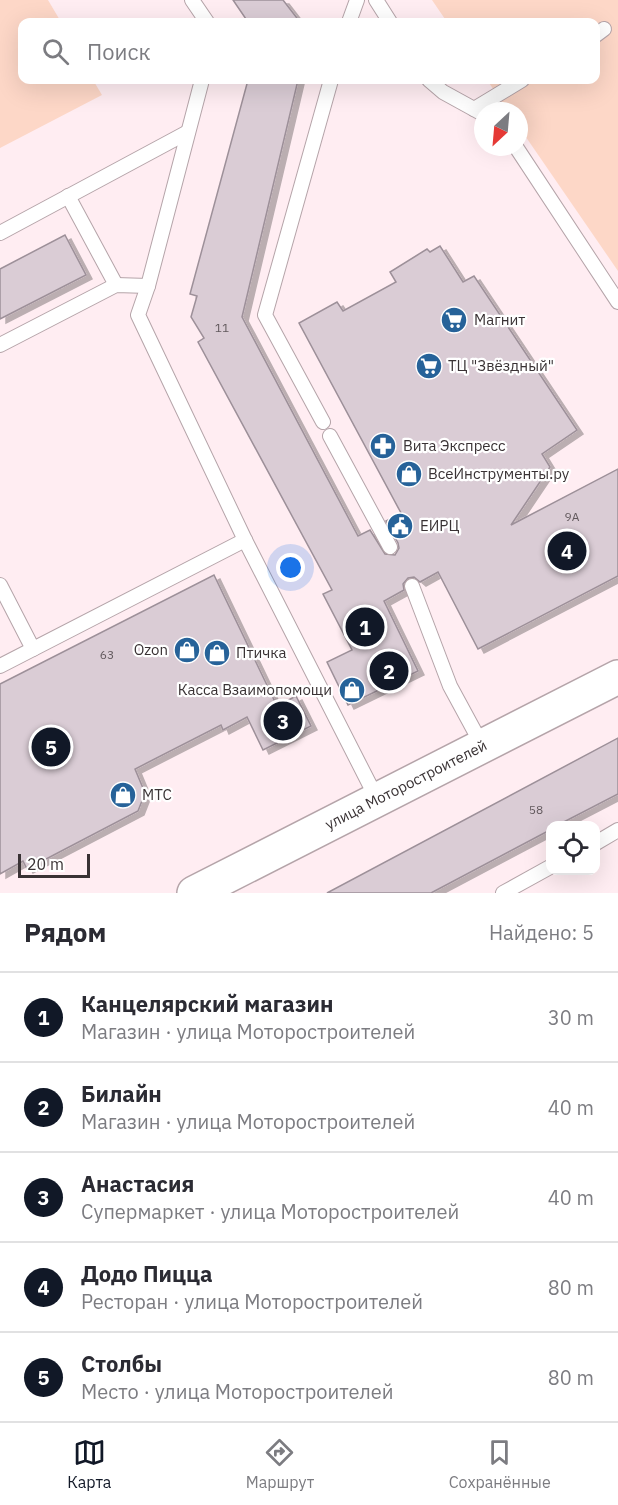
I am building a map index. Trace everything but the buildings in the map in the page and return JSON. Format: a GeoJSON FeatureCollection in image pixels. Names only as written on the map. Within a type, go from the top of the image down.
{"type":"FeatureCollection","features":[{"type":"Feature","properties":{"kind":"street","name":"улица Моторостроителей"},"geometry":{"type":"LineString","coordinates":[[194,893],[482,746],[616,682]]}},
{"type":"Feature","properties":{"kind":"lane"},"geometry":{"type":"LineString","coordinates":[[192,0],[204,18]]}},
{"type":"Feature","properties":{"kind":"lane"},"geometry":{"type":"LineString","coordinates":[[350,18],[357,0]]}},
{"type":"Feature","properties":{"kind":"lane"},"geometry":{"type":"LineString","coordinates":[[376,0],[387,18]]}},
{"type":"Feature","properties":{"kind":"lane"},"geometry":{"type":"LineString","coordinates":[[201,84],[148,286],[138,315],[245,540],[377,799]]}},
{"type":"Feature","properties":{"kind":"lane"},"geometry":{"type":"LineString","coordinates":[[323,422],[265,315],[330,84]]}},
{"type":"Feature","properties":{"kind":"lane"},"geometry":{"type":"LineString","coordinates":[[434,84],[443,92],[474,109]]}},
{"type":"Feature","properties":{"kind":"lane"},"geometry":{"type":"LineString","coordinates":[[491,102],[516,84]]}},
{"type":"Feature","properties":{"kind":"lane"},"geometry":{"type":"LineString","coordinates":[[0,233],[188,132]]}},
{"type":"Feature","properties":{"kind":"lane"},"geometry":{"type":"LineString","coordinates":[[522,156],[618,302]]}},
{"type":"Feature","properties":{"kind":"lane"},"geometry":{"type":"LineString","coordinates":[[68,196],[116,285]]}},
{"type":"Feature","properties":{"kind":"lane"},"geometry":{"type":"LineString","coordinates":[[0,345],[116,285],[148,286]]}},
{"type":"Feature","properties":{"kind":"lane"},"geometry":{"type":"LineString","coordinates":[[330,436],[390,547]]}},
{"type":"Feature","properties":{"kind":"lane"},"geometry":{"type":"LineString","coordinates":[[0,666],[245,540]]}},
{"type":"Feature","properties":{"kind":"lane"},"geometry":{"type":"LineString","coordinates":[[0,585],[33,649]]}},
{"type":"Feature","properties":{"kind":"lane"},"geometry":{"type":"LineString","coordinates":[[412,586],[450,686],[482,746]]}},
{"type":"Feature","properties":{"kind":"lane"},"geometry":{"type":"LineString","coordinates":[[600,841],[618,830]]}},
{"type":"Feature","properties":{"kind":"lane"},"geometry":{"type":"LineString","coordinates":[[503,893],[546,869]]}},
{"type":"Feature","properties":{"kind":"shaded area"},"geometry":{"type":"Polygon","coordinates":[[[0,0],[48,0],[59,18],[18,18],[18,84],[95,84],[102,95],[0,148],[0,0]]]}},
{"type":"Feature","properties":{"kind":"shaded area"},"geometry":{"type":"Polygon","coordinates":[[[432,0],[618,0],[618,271],[528,140],[528,102],[502,102],[490,84],[600,84],[600,18],[444,18],[432,0]]]}},
{"type":"Feature","properties":{"kind":"place","name":"Магнит"},"geometry":{"type":"Point","coordinates":[454,320]}},
{"type":"Feature","properties":{"kind":"place","name":"ТЦ \"Звёздный\""},"geometry":{"type":"Point","coordinates":[429,366]}},
{"type":"Feature","properties":{"kind":"place","name":"Вита Экспресс"},"geometry":{"type":"Point","coordinates":[383,446]}},
{"type":"Feature","properties":{"kind":"place","name":"ВсеИнструменты.ру"},"geometry":{"type":"Point","coordinates":[409,474]}},
{"type":"Feature","properties":{"kind":"place","name":"ЕИРЦ"},"geometry":{"type":"Point","coordinates":[400,526]}},
{"type":"Feature","properties":{"kind":"place","name":"Додо Пицца"},"geometry":{"type":"Point","coordinates":[567,551]}},
{"type":"Feature","properties":{"kind":"place","name":"Канцелярский магазин"},"geometry":{"type":"Point","coordinates":[365,627]}},
{"type":"Feature","properties":{"kind":"place","name":"Ozon"},"geometry":{"type":"Point","coordinates":[187,650]}},
{"type":"Feature","properties":{"kind":"place","name":"Птичка"},"geometry":{"type":"Point","coordinates":[217,653]}},
{"type":"Feature","properties":{"kind":"place","name":"Билайн"},"geometry":{"type":"Point","coordinates":[389,671]}},
{"type":"Feature","properties":{"kind":"place","name":"Касса Взаимопомощи"},"geometry":{"type":"Point","coordinates":[352,690]}},
{"type":"Feature","properties":{"kind":"place","name":"Анастасия"},"geometry":{"type":"Point","coordinates":[283,721]}},
{"type":"Feature","properties":{"kind":"place","name":"Столбы"},"geometry":{"type":"Point","coordinates":[51,747]}},
{"type":"Feature","properties":{"kind":"place","name":"МТС"},"geometry":{"type":"Point","coordinates":[123,795]}}]}
